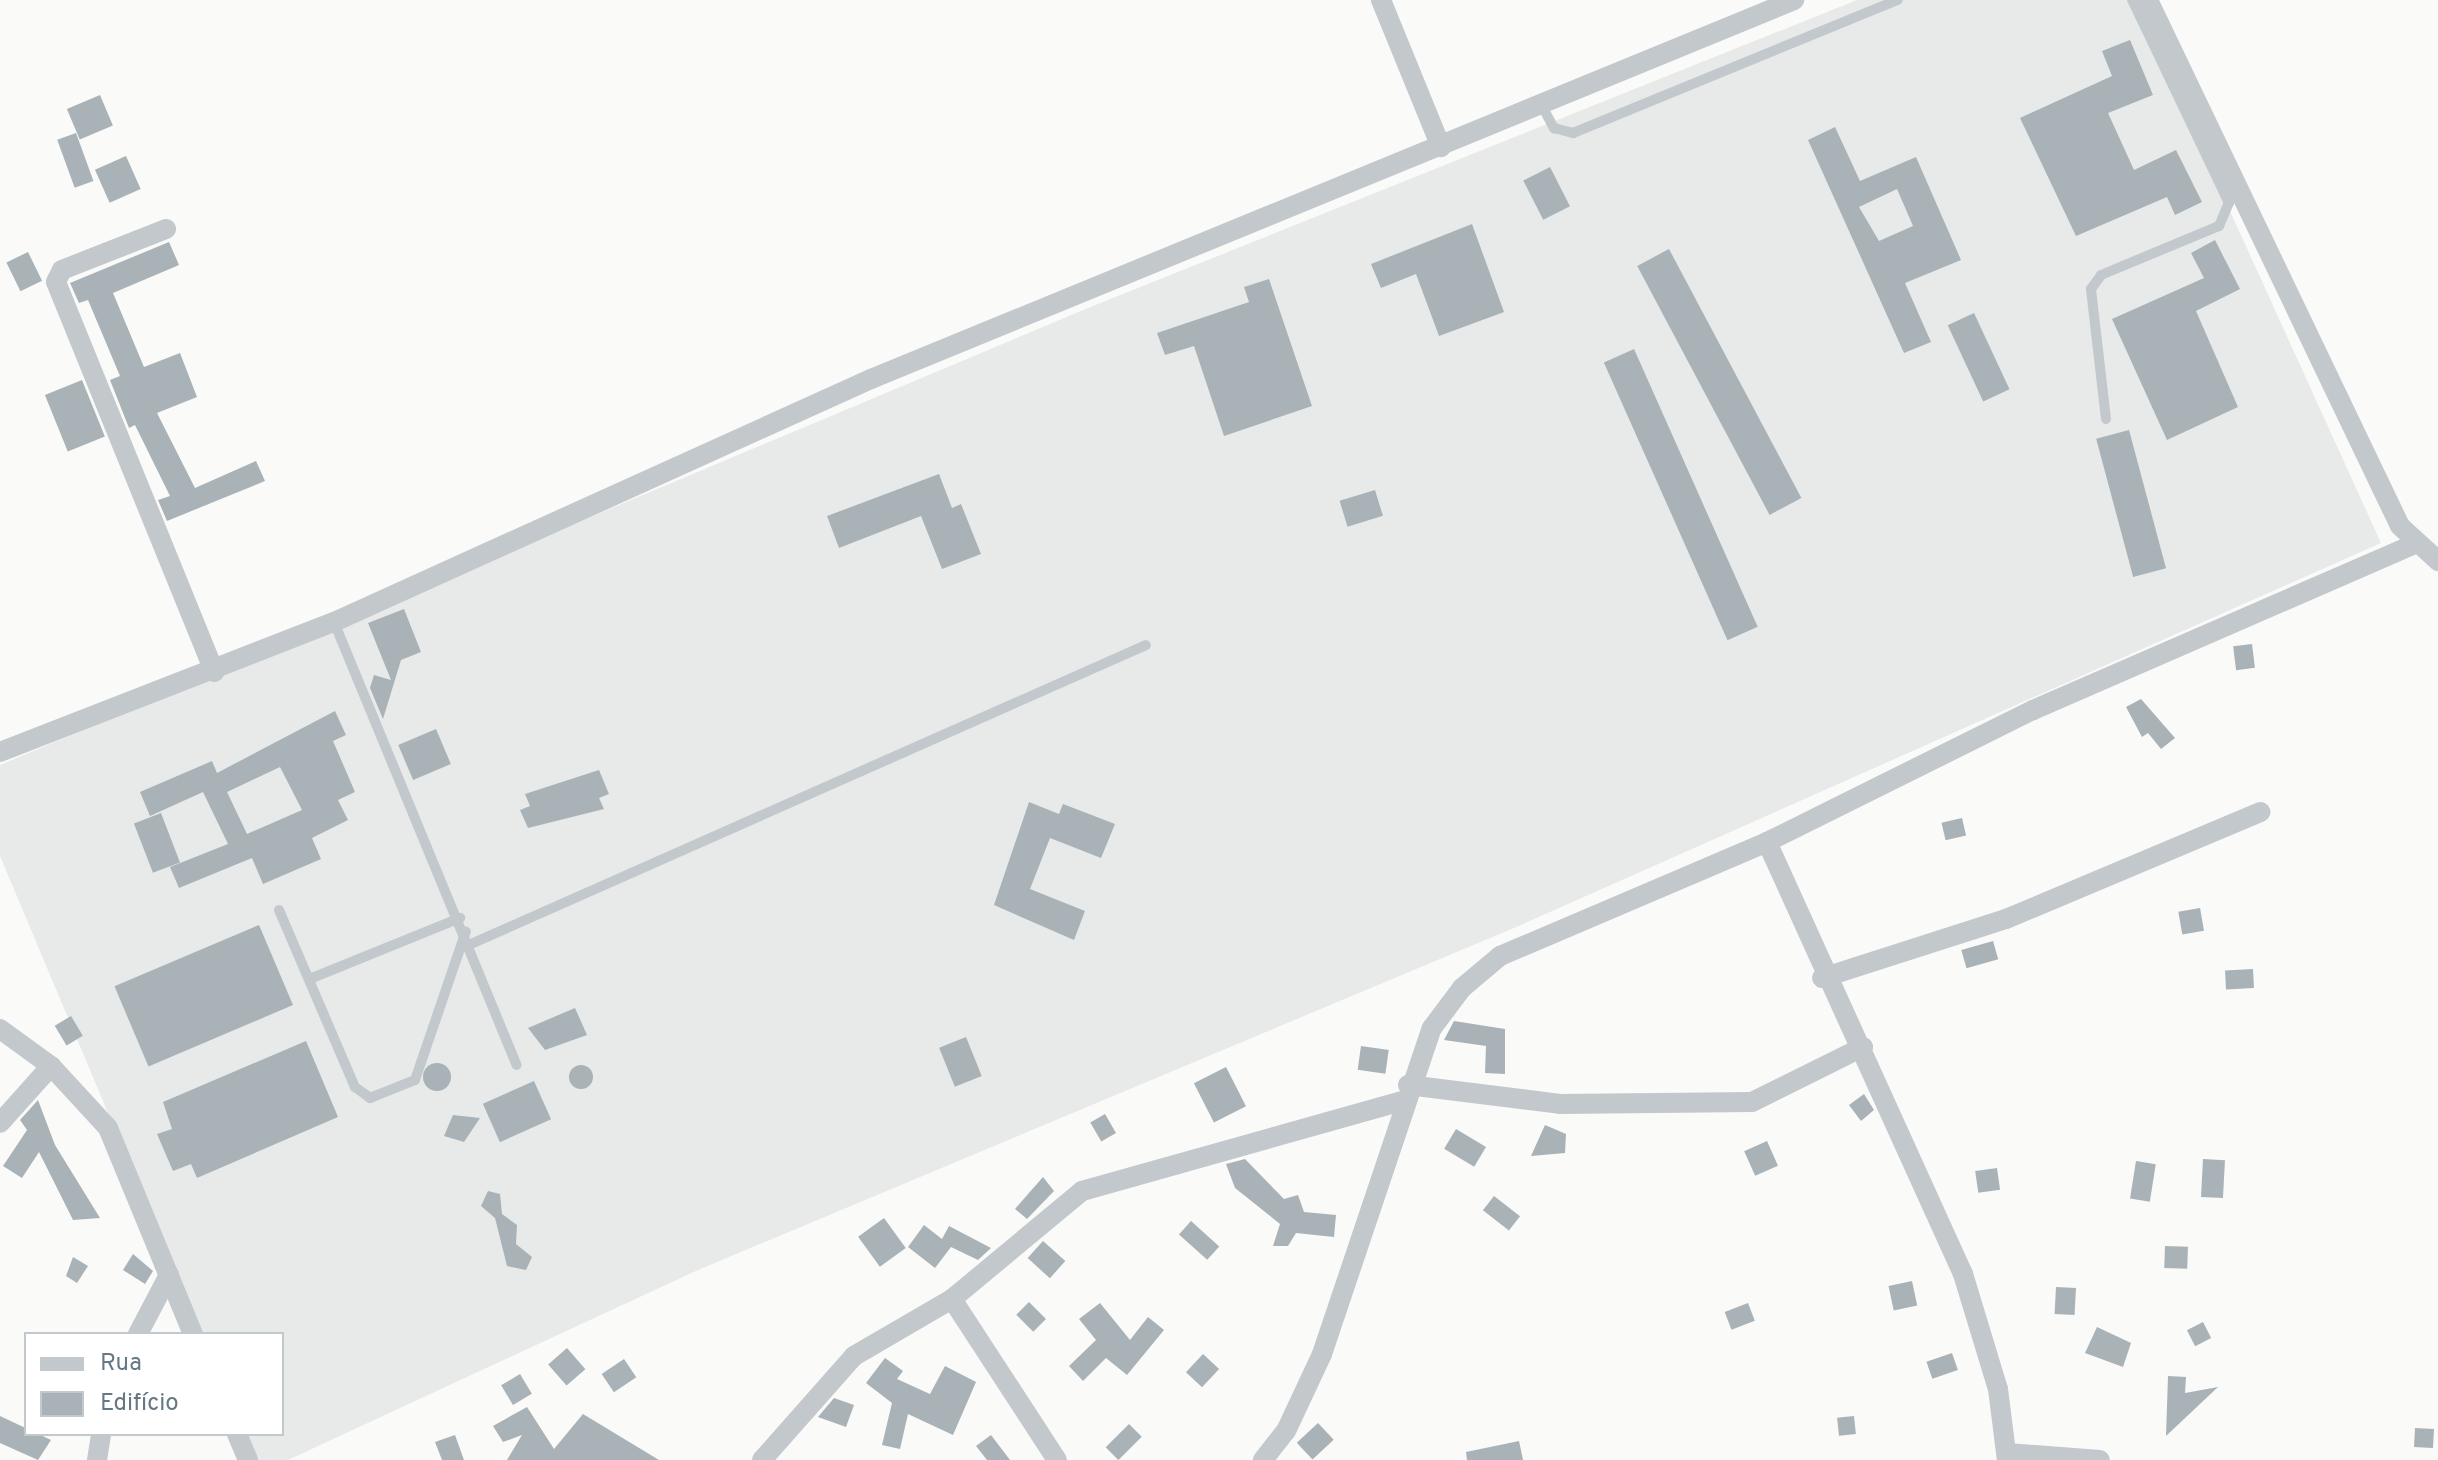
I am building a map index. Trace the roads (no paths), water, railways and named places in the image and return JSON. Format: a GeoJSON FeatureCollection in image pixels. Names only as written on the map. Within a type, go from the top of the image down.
{"type":"FeatureCollection","features":[{"type":"Feature","properties":{"kind":"street"},"geometry":{"type":"LineString","coordinates":[[1381,0],[1441,147]]}},
{"type":"Feature","properties":{"kind":"street"},"geometry":{"type":"LineString","coordinates":[[0,752],[214,672],[334,622],[871,379],[1441,147],[1539,100],[1794,0]]}},
{"type":"Feature","properties":{"kind":"street"},"geometry":{"type":"LineString","coordinates":[[2148,0],[2414,544],[2438,561]]}},
{"type":"Feature","properties":{"kind":"street"},"geometry":{"type":"LineString","coordinates":[[166,229],[62,270],[56,282],[214,672]]}},
{"type":"Feature","properties":{"kind":"street"},"geometry":{"type":"LineString","coordinates":[[1263,1460],[1286,1431],[1322,1354],[1405,1093],[1432,1028],[1462,988],[1500,956],[1767,842],[2033,710],[2414,544]]}},
{"type":"Feature","properties":{"kind":"street"},"geometry":{"type":"LineString","coordinates":[[1822,978],[2006,919],[2260,812]]}},
{"type":"Feature","properties":{"kind":"street"},"geometry":{"type":"LineString","coordinates":[[1767,842],[1822,978],[1863,1047],[1963,1274],[1998,1389],[2007,1456],[2100,1460]]}},
{"type":"Feature","properties":{"kind":"street"},"geometry":{"type":"LineString","coordinates":[[0,1029],[51,1066],[108,1128],[192,1332]]}},
{"type":"Feature","properties":{"kind":"street"},"geometry":{"type":"LineString","coordinates":[[762,1460],[827,1379],[952,1299],[1082,1191],[1405,1093],[1560,1104],[1752,1102],[1863,1047]]}},
{"type":"Feature","properties":{"kind":"street"},"geometry":{"type":"LineString","coordinates":[[0,1123],[51,1066]]}},
{"type":"Feature","properties":{"kind":"street"},"geometry":{"type":"LineString","coordinates":[[139,1332],[169,1275]]}},
{"type":"Feature","properties":{"kind":"street"},"geometry":{"type":"LineString","coordinates":[[952,1299],[1057,1460]]}},
{"type":"Feature","properties":{"kind":"street"},"geometry":{"type":"LineString","coordinates":[[97,1460],[101,1436]]}},
{"type":"Feature","properties":{"kind":"street"},"geometry":{"type":"LineString","coordinates":[[238,1436],[248,1460]]}},
{"type":"Feature","properties":{"kind":"lane"},"geometry":{"type":"LineString","coordinates":[[1539,100],[1554,128],[1573,133],[1898,0]]}},
{"type":"Feature","properties":{"kind":"lane"},"geometry":{"type":"LineString","coordinates":[[2106,419],[2091,289],[2101,275],[2219,226],[2229,203],[2132,0]]}},
{"type":"Feature","properties":{"kind":"lane"},"geometry":{"type":"LineString","coordinates":[[334,622],[466,931],[517,1065]]}},
{"type":"Feature","properties":{"kind":"lane"},"geometry":{"type":"LineString","coordinates":[[471,944],[1146,645]]}},
{"type":"Feature","properties":{"kind":"lane"},"geometry":{"type":"LineString","coordinates":[[279,910],[312,978],[355,1087],[370,1098],[415,1080],[466,931]]}},
{"type":"Feature","properties":{"kind":"lane"},"geometry":{"type":"LineString","coordinates":[[312,978],[460,918]]}}]}
